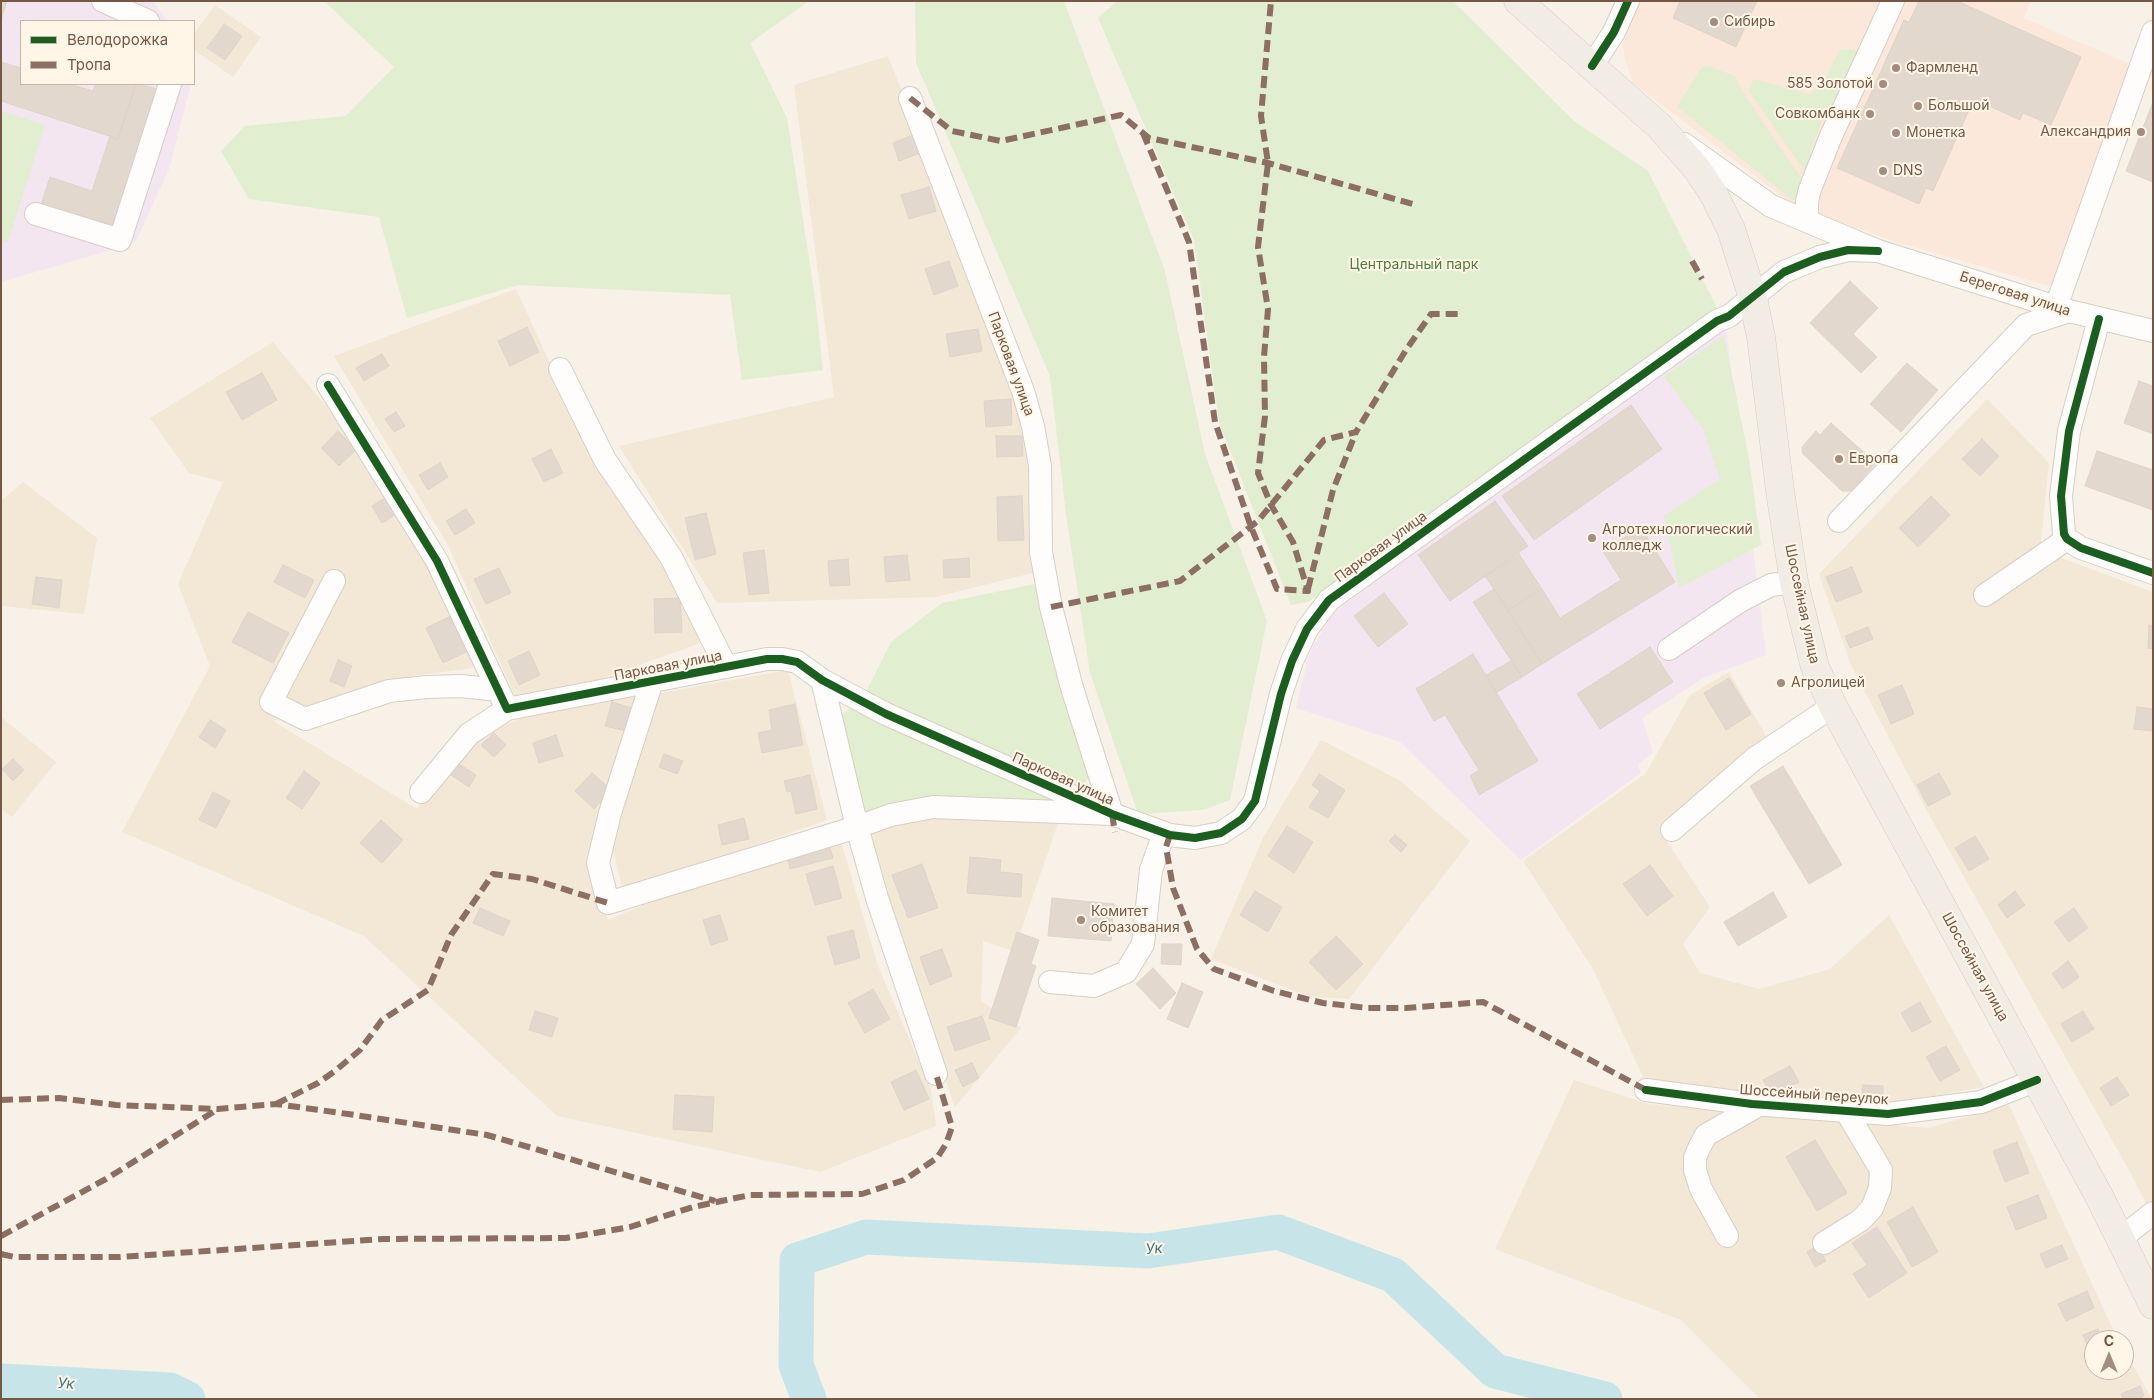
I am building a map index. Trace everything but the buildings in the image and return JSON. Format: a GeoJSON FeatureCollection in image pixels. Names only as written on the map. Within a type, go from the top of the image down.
{"type":"FeatureCollection","features":[{"type":"Feature","properties":{"kind":"main road","name":"Шоссейная улица"},"geometry":{"type":"LineString","coordinates":[[1518,1],[1659,126],[1697,168],[1731,229],[1753,298],[1761,337],[1780,492],[1794,582],[1815,667],[1833,706],[2037,1080],[2153,1305]]}},
{"type":"Feature","properties":{"kind":"street"},"geometry":{"type":"LineString","coordinates":[[103,1],[146,20]]}},
{"type":"Feature","properties":{"kind":"street"},"geometry":{"type":"LineString","coordinates":[[1592,66],[1614,32],[1628,1]]}},
{"type":"Feature","properties":{"kind":"street"},"geometry":{"type":"LineString","coordinates":[[1808,220],[1807,202],[1810,189],[1828,144],[1893,1]]}},
{"type":"Feature","properties":{"kind":"street"},"geometry":{"type":"LineString","coordinates":[[1840,521],[2026,325],[2062,309],[2153,32]]}},
{"type":"Feature","properties":{"kind":"street"},"geometry":{"type":"LineString","coordinates":[[36,214],[120,240],[170,85]]}},
{"type":"Feature","properties":{"kind":"street","name":"Парковая улица"},"geometry":{"type":"LineString","coordinates":[[910,98],[1023,391],[1040,466],[1040,552],[1051,607],[1072,688],[1112,814]]}},
{"type":"Feature","properties":{"kind":"street","name":"Береговая улица"},"geometry":{"type":"LineString","coordinates":[[1659,126],[1771,206],[1878,251],[2062,309],[2153,331]]}},
{"type":"Feature","properties":{"kind":"street","name":"Береговая улица"},"geometry":{"type":"LineString","coordinates":[[1753,298],[1784,272],[1820,257],[1848,250],[1878,251]]}},
{"type":"Feature","properties":{"kind":"street","name":"Парковая улица"},"geometry":{"type":"LineString","coordinates":[[502,700],[652,681],[767,659],[782,659],[797,662],[822,680],[886,714],[1112,814],[1164,833],[1195,838],[1221,833],[1242,819],[1255,801],[1281,694],[1292,661],[1307,629],[1329,600],[1717,321],[1729,316],[1753,298]]}},
{"type":"Feature","properties":{"kind":"street"},"geometry":{"type":"LineString","coordinates":[[2099,319],[2069,431],[2061,496],[2064,534],[2067,539],[2081,548],[2153,573]]}},
{"type":"Feature","properties":{"kind":"street","name":"Парковая улица"},"geometry":{"type":"LineString","coordinates":[[560,369],[604,460],[671,557],[726,667]]}},
{"type":"Feature","properties":{"kind":"street"},"geometry":{"type":"LineString","coordinates":[[328,385],[437,560],[502,700]]}},
{"type":"Feature","properties":{"kind":"street"},"geometry":{"type":"LineString","coordinates":[[1986,595],[2067,539]]}},
{"type":"Feature","properties":{"kind":"street"},"geometry":{"type":"LineString","coordinates":[[334,581],[272,702],[305,719],[389,691],[435,686],[461,686],[502,700]]}},
{"type":"Feature","properties":{"kind":"street"},"geometry":{"type":"LineString","coordinates":[[1669,649],[1740,601],[1771,586],[1794,582]]}},
{"type":"Feature","properties":{"kind":"street"},"geometry":{"type":"LineString","coordinates":[[822,680],[857,827],[877,898],[936,1074]]}},
{"type":"Feature","properties":{"kind":"street","name":"Парковая улица"},"geometry":{"type":"LineString","coordinates":[[652,681],[610,813],[598,863],[608,903],[891,815],[933,807],[1112,814]]}},
{"type":"Feature","properties":{"kind":"street"},"geometry":{"type":"LineString","coordinates":[[421,792],[469,734],[502,700]]}},
{"type":"Feature","properties":{"kind":"street"},"geometry":{"type":"LineString","coordinates":[[1672,830],[1754,759],[1833,706]]}},
{"type":"Feature","properties":{"kind":"street"},"geometry":{"type":"LineString","coordinates":[[1050,982],[1094,986],[1126,972],[1143,944],[1151,870],[1164,833]]}},
{"type":"Feature","properties":{"kind":"street","name":"Шоссейный переулок"},"geometry":{"type":"LineString","coordinates":[[1646,1090],[1759,1105],[1888,1114],[1980,1102],[2037,1080]]}},
{"type":"Feature","properties":{"kind":"street"},"geometry":{"type":"LineString","coordinates":[[1727,1236],[1700,1190],[1695,1170],[1695,1158],[1698,1148],[1706,1135],[1759,1105]]}},
{"type":"Feature","properties":{"kind":"street"},"geometry":{"type":"LineString","coordinates":[[1824,1242],[1861,1220],[1872,1208],[1880,1188],[1881,1170],[1846,1111]]}},
{"type":"Feature","properties":{"kind":"street"},"geometry":{"type":"LineString","coordinates":[[2120,1239],[2153,1213]]}},
{"type":"Feature","properties":{"kind":"shaded area"},"geometry":{"type":"Polygon","coordinates":[[[1,1],[153,1],[166,20],[20,20],[20,85],[191,85],[169,169],[135,243],[1,282],[1,1]]]}},
{"type":"Feature","properties":{"kind":"shaded area"},"geometry":{"type":"Polygon","coordinates":[[[1640,1],[2031,1],[2024,18],[2130,64],[2056,288],[1893,241],[1792,204],[1633,83],[1625,60],[1623,45],[1626,32],[1640,1]]]}},
{"type":"Feature","properties":{"kind":"shaded area"},"geometry":{"type":"Polygon","coordinates":[[[215,5],[261,37],[233,77],[195,51],[195,33],[215,5]]]}},
{"type":"Feature","properties":{"kind":"shaded area"},"geometry":{"type":"Polygon","coordinates":[[[888,56],[1020,394],[1036,467],[1036,572],[936,597],[717,603],[619,446],[834,397],[794,85],[888,56]]]}},
{"type":"Feature","properties":{"kind":"shaded area"},"geometry":{"type":"Polygon","coordinates":[[[516,289],[600,472],[666,560],[701,643],[597,680],[515,696],[448,545],[334,356],[516,289]]]}},
{"type":"Feature","properties":{"kind":"shaded area","name":"Агротехнологический колледж"},"geometry":{"type":"Polygon","coordinates":[[[1726,329],[1766,655],[1703,678],[1642,718],[1653,753],[1638,764],[1641,773],[1521,860],[1400,742],[1296,708],[1310,652],[1333,613],[1533,463],[1726,329]]]}},
{"type":"Feature","properties":{"kind":"shaded area"},"geometry":{"type":"Polygon","coordinates":[[[273,342],[363,451],[457,611],[481,667],[411,676],[273,721],[417,809],[470,738],[523,718],[644,688],[593,862],[608,920],[723,872],[839,835],[878,966],[931,1090],[936,1126],[820,1172],[557,1116],[364,936],[122,832],[210,666],[178,584],[223,482],[189,473],[150,418],[273,342]]]}},
{"type":"Feature","properties":{"kind":"shaded area"},"geometry":{"type":"Polygon","coordinates":[[[1987,399],[2049,463],[2040,550],[2153,592],[2153,1217],[2130,1172],[1932,820],[1851,665],[1819,574],[1987,399]]]}},
{"type":"Feature","properties":{"kind":"shaded area"},"geometry":{"type":"Polygon","coordinates":[[[23,482],[97,538],[84,614],[1,606],[1,501],[23,482]]]}},
{"type":"Feature","properties":{"kind":"shaded area"},"geometry":{"type":"Polygon","coordinates":[[[788,670],[827,820],[623,891],[610,836],[655,694],[788,670]]]}},
{"type":"Feature","properties":{"kind":"shaded area"},"geometry":{"type":"Polygon","coordinates":[[[1729,672],[1766,736],[1660,831],[1710,907],[1683,944],[1700,973],[1759,989],[1830,969],[1889,915],[1984,1087],[1885,1105],[1753,1097],[1645,1081],[1593,969],[1523,861],[1646,773],[1690,695],[1729,672]]]}},
{"type":"Feature","properties":{"kind":"shaded area"},"geometry":{"type":"Polygon","coordinates":[[[1,717],[56,762],[12,817],[1,809],[1,717]]]}},
{"type":"Feature","properties":{"kind":"shaded area"},"geometry":{"type":"Polygon","coordinates":[[[1321,740],[1399,780],[1470,841],[1349,999],[1308,996],[1211,959],[1264,836],[1321,740]]]}},
{"type":"Feature","properties":{"kind":"shaded area"},"geometry":{"type":"Polygon","coordinates":[[[932,812],[1058,823],[1014,951],[983,941],[981,1001],[1021,1028],[955,1107],[885,903],[865,830],[932,812]]]}},
{"type":"Feature","properties":{"kind":"shaded area"},"geometry":{"type":"Polygon","coordinates":[[[1574,1080],[1648,1104],[1928,1128],[2009,1105],[2113,1330],[2084,1330],[2084,1380],[2134,1380],[2134,1368],[2152,1399],[1760,1399],[1681,1320],[1495,1249],[1574,1080]]]}},
{"type":"Feature","properties":{"kind":"green space"},"geometry":{"type":"Polygon","coordinates":[[[324,1],[809,1],[750,43],[787,118],[815,297],[823,370],[742,380],[730,295],[518,285],[407,318],[379,217],[249,199],[221,151],[245,126],[346,116],[394,67],[324,1]]]}},
{"type":"Feature","properties":{"kind":"green space"},"geometry":{"type":"Polygon","coordinates":[[[915,1],[1064,1],[1165,271],[1205,454],[1267,621],[1230,800],[1203,810],[1138,814],[1090,673],[1066,514],[1050,376],[916,63],[915,1]]]}},
{"type":"Feature","properties":{"kind":"green space","name":"Центральный парк"},"geometry":{"type":"Polygon","coordinates":[[[1117,1],[1453,1],[1574,121],[1648,171],[1717,308],[1712,317],[1308,602],[1291,605],[1219,422],[1194,240],[1098,18],[1117,1]]]}},
{"type":"Feature","properties":{"kind":"green space"},"geometry":{"type":"Polygon","coordinates":[[[1840,49],[1862,51],[1835,111],[1827,108],[1811,150],[1813,160],[1806,173],[1749,91],[1754,79],[1810,94],[1823,84],[1840,49]]]}},
{"type":"Feature","properties":{"kind":"green space"},"geometry":{"type":"Polygon","coordinates":[[[1709,66],[1735,76],[1744,94],[1803,181],[1794,201],[1677,107],[1702,67],[1709,66]]]}},
{"type":"Feature","properties":{"kind":"green space"},"geometry":{"type":"Polygon","coordinates":[[[1,111],[45,125],[8,242],[1,240],[1,111]]]}},
{"type":"Feature","properties":{"kind":"green space"},"geometry":{"type":"Polygon","coordinates":[[[1724,336],[1749,459],[1761,545],[1679,588],[1664,516],[1720,479],[1704,431],[1664,376],[1724,336]]]}},
{"type":"Feature","properties":{"kind":"green space"},"geometry":{"type":"Polygon","coordinates":[[[1040,583],[1094,768],[1082,788],[955,737],[865,694],[891,642],[942,603],[1040,583]]]}},
{"type":"Feature","properties":{"kind":"green space"},"geometry":{"type":"Polygon","coordinates":[[[855,705],[1069,804],[861,819],[838,717],[855,705]]]}},
{"type":"Feature","properties":{"kind":"waterway","name":"Ук"},"geometry":{"type":"LineString","coordinates":[[809,1399],[796,1365],[797,1260],[866,1237],[1148,1251],[1278,1232],[1393,1275],[1495,1371],[1605,1399]]}},
{"type":"Feature","properties":{"kind":"waterway","name":"Ук"},"geometry":{"type":"LineString","coordinates":[[1,1381],[170,1390],[188,1399]]}},
{"type":"Feature","properties":{"kind":"marked path"},"geometry":{"type":"LineString","coordinates":[[1143,133],[1189,242],[1215,422],[1251,527],[1277,589],[1308,591],[1293,542],[1271,505],[1258,473],[1265,416],[1264,357],[1268,309],[1258,247],[1268,163],[1261,116],[1271,1]]}},
{"type":"Feature","properties":{"kind":"marked path"},"geometry":{"type":"LineString","coordinates":[[910,98],[952,131],[1001,141],[1121,115],[1149,138],[1268,163],[1416,205]]}},
{"type":"Feature","properties":{"kind":"marked path"},"geometry":{"type":"LineString","coordinates":[[1692,261],[1702,279]]}},
{"type":"Feature","properties":{"kind":"marked path"},"geometry":{"type":"LineString","coordinates":[[1051,607],[1180,581],[1258,521],[1324,440],[1356,432],[1406,350],[1431,314],[1463,314]]}},
{"type":"Feature","properties":{"kind":"marked path"},"geometry":{"type":"LineString","coordinates":[[1308,589],[1333,490],[1356,432]]}},
{"type":"Feature","properties":{"kind":"marked path"},"geometry":{"type":"LineString","coordinates":[[1112,814],[1115,832]]}},
{"type":"Feature","properties":{"kind":"marked path"},"geometry":{"type":"LineString","coordinates":[[1170,835],[1166,847],[1173,888],[1197,949],[1214,969],[1274,991],[1323,1003],[1368,1008],[1406,1008],[1483,1002],[1646,1090]]}},
{"type":"Feature","properties":{"kind":"marked path"},"geometry":{"type":"LineString","coordinates":[[276,1104],[318,1083],[335,1071],[360,1050],[382,1020],[428,990],[451,935],[493,874],[532,879],[608,903]]}},
{"type":"Feature","properties":{"kind":"marked path"},"geometry":{"type":"LineString","coordinates":[[1,1254],[14,1257],[120,1257],[383,1239],[566,1238],[630,1227],[693,1207],[750,1195],[862,1194],[904,1180],[937,1158],[946,1144],[952,1127],[936,1074]]}},
{"type":"Feature","properties":{"kind":"marked path"},"geometry":{"type":"LineString","coordinates":[[1,1100],[59,1098],[116,1105],[218,1109],[276,1104],[348,1114],[487,1135],[715,1201]]}},
{"type":"Feature","properties":{"kind":"marked path"},"geometry":{"type":"LineString","coordinates":[[1,1236],[106,1179],[218,1109]]}},
{"type":"Feature","properties":{"kind":"cycle path"},"geometry":{"type":"LineString","coordinates":[[1592,66],[1614,32],[1628,1]]}},
{"type":"Feature","properties":{"kind":"cycle path"},"geometry":{"type":"LineString","coordinates":[[328,385],[437,561],[507,709],[767,659],[782,659],[797,662],[822,680],[886,714],[1112,814],[1170,835],[1195,838],[1221,833],[1242,819],[1255,801],[1281,694],[1292,661],[1307,629],[1329,600],[1717,321],[1729,316],[1784,272],[1820,257],[1848,250],[1878,251]]}},
{"type":"Feature","properties":{"kind":"cycle path"},"geometry":{"type":"LineString","coordinates":[[2099,319],[2069,431],[2061,496],[2064,534],[2067,539],[2081,548],[2153,573]]}},
{"type":"Feature","properties":{"kind":"cycle path"},"geometry":{"type":"LineString","coordinates":[[1646,1090],[1752,1104],[1888,1114],[1981,1102],[2037,1080]]}},
{"type":"Feature","properties":{"kind":"place","name":"Сибирь"},"geometry":{"type":"Point","coordinates":[1714,22]}},
{"type":"Feature","properties":{"kind":"place","name":"Фармленд"},"geometry":{"type":"Point","coordinates":[1896,68]}},
{"type":"Feature","properties":{"kind":"place","name":"585 Золотой"},"geometry":{"type":"Point","coordinates":[1883,84]}},
{"type":"Feature","properties":{"kind":"place","name":"Большой"},"geometry":{"type":"Point","coordinates":[1918,106]}},
{"type":"Feature","properties":{"kind":"place","name":"Совкомбанк"},"geometry":{"type":"Point","coordinates":[1870,114]}},
{"type":"Feature","properties":{"kind":"place","name":"Александрия"},"geometry":{"type":"Point","coordinates":[2141,132]}},
{"type":"Feature","properties":{"kind":"place","name":"Монетка"},"geometry":{"type":"Point","coordinates":[1896,133]}},
{"type":"Feature","properties":{"kind":"place","name":"DNS"},"geometry":{"type":"Point","coordinates":[1883,171]}},
{"type":"Feature","properties":{"kind":"place","name":"Европа"},"geometry":{"type":"Point","coordinates":[1839,459]}},
{"type":"Feature","properties":{"kind":"place","name":"Агротехнологический колледж"},"geometry":{"type":"Point","coordinates":[1592,538]}},
{"type":"Feature","properties":{"kind":"place","name":"Агролицей"},"geometry":{"type":"Point","coordinates":[1781,683]}},
{"type":"Feature","properties":{"kind":"place","name":"Комитет образования"},"geometry":{"type":"Point","coordinates":[1081,920]}}]}
